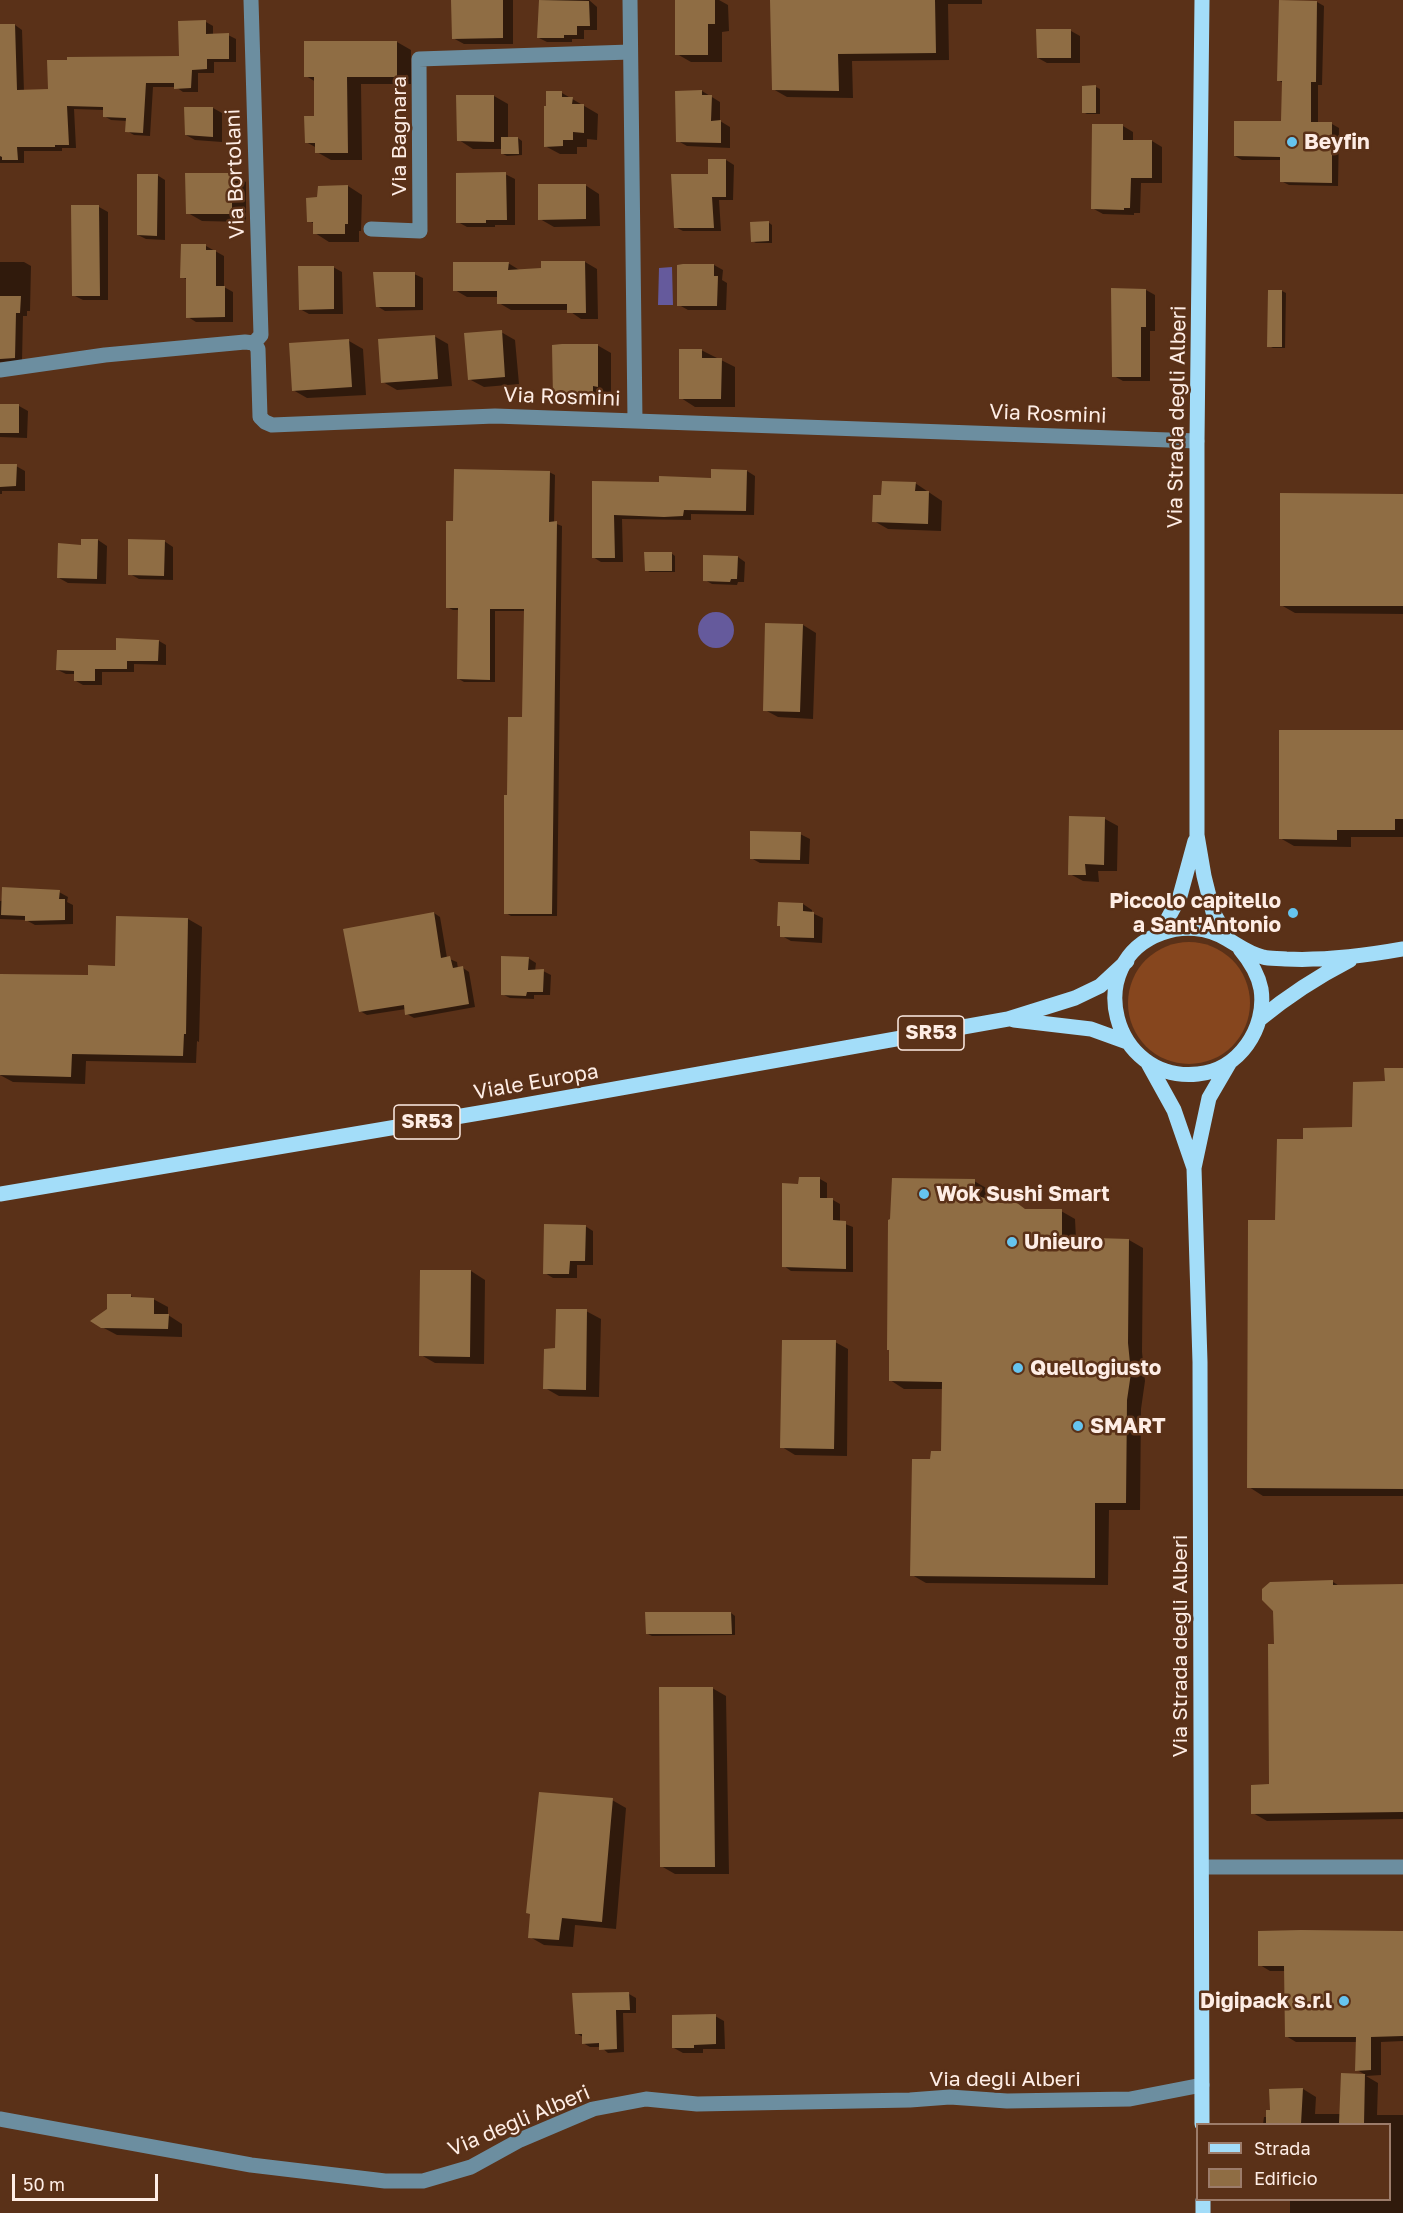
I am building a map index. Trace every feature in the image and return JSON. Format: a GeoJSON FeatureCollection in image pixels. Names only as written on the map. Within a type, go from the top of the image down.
{"type":"FeatureCollection","features":[{"type":"Feature","properties":{"kind":"main road","name":"Via Strada degli Alberi"},"geometry":{"type":"LineString","coordinates":[[1202,0],[1197,441],[1197,835],[1204,876],[1214,912],[1234,945]]}},
{"type":"Feature","properties":{"kind":"main road","name":"Via Strada degli Alberi"},"geometry":{"type":"LineString","coordinates":[[1160,933],[1180,896],[1197,835]]}},
{"type":"Feature","properties":{"kind":"main road","name":"Viale Europa"},"geometry":{"type":"LineString","coordinates":[[0,1194],[497,1110],[1008,1019],[1075,998],[1100,986],[1136,950],[1160,933],[1188,928],[1216,933],[1234,945],[1263,957],[1308,960],[1355,958],[1403,949]]}},
{"type":"Feature","properties":{"kind":"main road","name":"Viale Europa"},"geometry":{"type":"LineString","coordinates":[[1127,961],[1116,987],[1115,1002],[1116,1016],[1127,1042],[1148,1063],[1160,1069],[1189,1075],[1210,1071],[1230,1062],[1250,1042],[1260,1019],[1262,1001],[1253,967],[1234,945]]}},
{"type":"Feature","properties":{"kind":"main road","name":"Viale Europa"},"geometry":{"type":"LineString","coordinates":[[1260,1019],[1288,995],[1316,977],[1355,958]]}},
{"type":"Feature","properties":{"kind":"main road","name":"Viale Europa"},"geometry":{"type":"LineString","coordinates":[[1008,1019],[1091,1029],[1127,1042]]}},
{"type":"Feature","properties":{"kind":"main road","name":"Via Strada degli Alberi"},"geometry":{"type":"LineString","coordinates":[[1202,2123],[1200,1373],[1194,1168],[1209,1098],[1230,1062]]}},
{"type":"Feature","properties":{"kind":"main road","name":"Via Strada degli Alberi"},"geometry":{"type":"LineString","coordinates":[[1148,1063],[1174,1110],[1194,1168]]}},
{"type":"Feature","properties":{"kind":"street","name":"Via Bortolani"},"geometry":{"type":"LineString","coordinates":[[251,0],[261,335],[254,343]]}},
{"type":"Feature","properties":{"kind":"street"},"geometry":{"type":"LineString","coordinates":[[630,0],[634,420]]}},
{"type":"Feature","properties":{"kind":"street","name":"Via Bagnara"},"geometry":{"type":"LineString","coordinates":[[370,229],[420,231],[419,58],[630,52]]}},
{"type":"Feature","properties":{"kind":"street"},"geometry":{"type":"LineString","coordinates":[[0,370],[125,353],[254,343]]}},
{"type":"Feature","properties":{"kind":"street","name":"Via Rosmini"},"geometry":{"type":"LineString","coordinates":[[254,343],[258,349],[260,417],[264,422],[272,425],[495,416],[1197,441]]}},
{"type":"Feature","properties":{"kind":"street"},"geometry":{"type":"LineString","coordinates":[[1202,1867],[1403,1867]]}},
{"type":"Feature","properties":{"kind":"street","name":"Via degli Alberi"},"geometry":{"type":"LineString","coordinates":[[0,2120],[251,2165],[385,2181],[423,2181],[471,2167],[520,2140],[593,2109],[646,2099],[697,2104],[910,2100],[950,2097],[1007,2101],[1130,2099],[1202,2085]]}},
{"type":"Feature","properties":{"kind":"shaded area"},"geometry":{"type":"Polygon","coordinates":[[[672,267],[673,305],[658,305],[659,268],[672,267]]]}},
{"type":"Feature","properties":{"kind":"shaded area"},"geometry":{"type":"Polygon","coordinates":[[[716,612],[729,617],[734,630],[729,643],[716,648],[703,643],[698,630],[703,617],[716,612]]]}},
{"type":"Feature","properties":{"kind":"shaded area"},"geometry":{"type":"Polygon","coordinates":[[[1189,942],[1212,947],[1232,960],[1245,980],[1250,1003],[1245,1026],[1232,1046],[1212,1059],[1189,1064],[1166,1059],[1146,1046],[1133,1026],[1128,1003],[1133,980],[1146,960],[1166,947],[1189,942]]]}},
{"type":"Feature","properties":{"kind":"building"},"geometry":{"type":"Polygon","coordinates":[[[451,0],[503,0],[503,38],[452,39],[451,0]]]}},
{"type":"Feature","properties":{"kind":"building"},"geometry":{"type":"Polygon","coordinates":[[[539,0],[589,1],[590,26],[577,26],[577,35],[564,35],[564,38],[537,38],[539,0]]]}},
{"type":"Feature","properties":{"kind":"building"},"geometry":{"type":"Polygon","coordinates":[[[675,0],[715,0],[715,24],[708,24],[708,55],[675,55],[675,0]]]}},
{"type":"Feature","properties":{"kind":"building"},"geometry":{"type":"Polygon","coordinates":[[[770,0],[935,0],[936,53],[838,54],[839,91],[772,90],[770,0]]]}},
{"type":"Feature","properties":{"kind":"building"},"geometry":{"type":"Polygon","coordinates":[[[1279,0],[1317,1],[1316,82],[1311,82],[1311,122],[1332,122],[1332,183],[1280,182],[1280,157],[1234,156],[1234,121],[1281,121],[1282,81],[1277,81],[1279,0]]]}},
{"type":"Feature","properties":{"kind":"building"},"geometry":{"type":"Polygon","coordinates":[[[206,20],[206,34],[229,33],[229,59],[207,59],[207,69],[192,70],[191,88],[174,89],[174,83],[146,83],[143,133],[125,132],[126,118],[103,117],[103,107],[67,106],[69,145],[17,147],[18,160],[2,160],[0,156],[0,24],[15,24],[17,90],[48,89],[47,60],[67,60],[67,57],[179,56],[178,21],[206,20]]]}},
{"type":"Feature","properties":{"kind":"building"},"geometry":{"type":"Polygon","coordinates":[[[1036,29],[1071,29],[1071,58],[1037,58],[1036,29]]]}},
{"type":"Feature","properties":{"kind":"building"},"geometry":{"type":"Polygon","coordinates":[[[304,41],[397,41],[397,77],[347,77],[348,153],[315,153],[315,143],[305,143],[304,116],[314,116],[314,77],[304,77],[304,41]]]}},
{"type":"Feature","properties":{"kind":"building"},"geometry":{"type":"Polygon","coordinates":[[[1096,85],[1096,113],[1082,113],[1082,86],[1096,85]]]}},
{"type":"Feature","properties":{"kind":"building"},"geometry":{"type":"Polygon","coordinates":[[[702,90],[702,95],[712,95],[711,121],[721,120],[721,143],[676,142],[675,91],[702,90]]]}},
{"type":"Feature","properties":{"kind":"building"},"geometry":{"type":"Polygon","coordinates":[[[546,91],[562,91],[562,97],[573,97],[572,104],[584,104],[584,133],[573,132],[573,140],[563,140],[563,146],[544,147],[546,91]]]}},
{"type":"Feature","properties":{"kind":"building"},"geometry":{"type":"Polygon","coordinates":[[[456,95],[494,95],[494,142],[457,141],[456,95]]]}},
{"type":"Feature","properties":{"kind":"building"},"geometry":{"type":"Polygon","coordinates":[[[184,107],[213,107],[213,137],[185,135],[184,107]]]}},
{"type":"Feature","properties":{"kind":"building"},"geometry":{"type":"Polygon","coordinates":[[[1092,124],[1123,124],[1123,140],[1152,140],[1152,178],[1131,178],[1130,208],[1124,208],[1124,210],[1091,209],[1092,124]]]}},
{"type":"Feature","properties":{"kind":"building"},"geometry":{"type":"Polygon","coordinates":[[[501,137],[518,137],[519,154],[501,154],[501,137]]]}},
{"type":"Feature","properties":{"kind":"building"},"geometry":{"type":"Polygon","coordinates":[[[708,159],[726,159],[726,197],[712,197],[714,228],[674,228],[671,174],[708,174],[708,159]]]}},
{"type":"Feature","properties":{"kind":"building"},"geometry":{"type":"Polygon","coordinates":[[[506,172],[507,220],[456,223],[456,173],[506,172]]]}},
{"type":"Feature","properties":{"kind":"building"},"geometry":{"type":"Polygon","coordinates":[[[185,173],[232,173],[232,214],[186,214],[185,173]]]}},
{"type":"Feature","properties":{"kind":"building"},"geometry":{"type":"Polygon","coordinates":[[[137,174],[158,174],[157,236],[137,235],[137,174]]]}},
{"type":"Feature","properties":{"kind":"building"},"geometry":{"type":"Polygon","coordinates":[[[538,184],[586,184],[586,219],[538,220],[538,184]]]}},
{"type":"Feature","properties":{"kind":"building"},"geometry":{"type":"Polygon","coordinates":[[[348,185],[348,224],[345,224],[345,234],[313,234],[313,222],[307,222],[306,198],[317,197],[318,186],[348,185]]]}},
{"type":"Feature","properties":{"kind":"building"},"geometry":{"type":"Polygon","coordinates":[[[71,205],[99,205],[100,296],[72,296],[71,205]]]}},
{"type":"Feature","properties":{"kind":"building"},"geometry":{"type":"Polygon","coordinates":[[[769,221],[769,241],[751,242],[750,222],[769,221]]]}},
{"type":"Feature","properties":{"kind":"building"},"geometry":{"type":"Polygon","coordinates":[[[181,244],[206,244],[206,250],[216,250],[216,286],[225,286],[225,317],[186,318],[186,278],[180,278],[181,244]]]}},
{"type":"Feature","properties":{"kind":"building"},"geometry":{"type":"Polygon","coordinates":[[[541,261],[585,261],[586,313],[567,313],[567,304],[497,304],[497,291],[453,291],[453,262],[509,262],[508,270],[541,268],[541,261]]]}},
{"type":"Feature","properties":{"kind":"building"},"geometry":{"type":"Polygon","coordinates":[[[714,264],[714,276],[718,276],[717,306],[677,306],[677,265],[714,264]]]}},
{"type":"Feature","properties":{"kind":"building"},"geometry":{"type":"Polygon","coordinates":[[[298,266],[334,266],[334,309],[299,310],[298,266]]]}},
{"type":"Feature","properties":{"kind":"building"},"geometry":{"type":"Polygon","coordinates":[[[373,272],[415,272],[415,307],[376,307],[373,272]]]}},
{"type":"Feature","properties":{"kind":"building"},"geometry":{"type":"Polygon","coordinates":[[[1111,288],[1146,289],[1146,327],[1141,327],[1141,377],[1112,377],[1111,288]]]}},
{"type":"Feature","properties":{"kind":"building"},"geometry":{"type":"Polygon","coordinates":[[[1268,290],[1282,290],[1282,347],[1267,347],[1268,290]]]}},
{"type":"Feature","properties":{"kind":"building"},"geometry":{"type":"Polygon","coordinates":[[[0,296],[21,296],[20,313],[16,313],[15,358],[0,359],[0,296]]]}},
{"type":"Feature","properties":{"kind":"building"},"geometry":{"type":"Polygon","coordinates":[[[502,330],[505,377],[468,380],[464,333],[502,330]]]}},
{"type":"Feature","properties":{"kind":"building"},"geometry":{"type":"Polygon","coordinates":[[[435,335],[438,379],[381,383],[378,339],[435,335]]]}},
{"type":"Feature","properties":{"kind":"building"},"geometry":{"type":"Polygon","coordinates":[[[349,339],[352,387],[292,391],[289,343],[349,339]]]}},
{"type":"Feature","properties":{"kind":"building"},"geometry":{"type":"Polygon","coordinates":[[[598,344],[598,387],[593,386],[593,398],[553,397],[552,345],[598,344]]]}},
{"type":"Feature","properties":{"kind":"building"},"geometry":{"type":"Polygon","coordinates":[[[679,349],[702,349],[702,358],[722,358],[721,399],[679,399],[679,349]]]}},
{"type":"Feature","properties":{"kind":"building"},"geometry":{"type":"Polygon","coordinates":[[[0,404],[19,404],[19,433],[0,433],[0,404]]]}},
{"type":"Feature","properties":{"kind":"building"},"geometry":{"type":"Polygon","coordinates":[[[0,464],[17,464],[16,486],[0,487],[0,464]]]}},
{"type":"Feature","properties":{"kind":"building"},"geometry":{"type":"Polygon","coordinates":[[[454,469],[550,471],[549,522],[557,521],[552,914],[504,914],[504,795],[507,795],[508,717],[522,717],[524,609],[490,609],[490,680],[457,679],[458,608],[446,608],[446,521],[453,521],[454,469]]]}},
{"type":"Feature","properties":{"kind":"building"},"geometry":{"type":"Polygon","coordinates":[[[711,469],[747,470],[746,511],[684,510],[683,516],[664,517],[614,515],[615,558],[592,558],[592,481],[659,482],[659,476],[711,478],[711,469]]]}},
{"type":"Feature","properties":{"kind":"building"},"geometry":{"type":"Polygon","coordinates":[[[882,481],[916,482],[915,491],[929,491],[928,524],[872,522],[873,495],[881,495],[882,481]]]}},
{"type":"Feature","properties":{"kind":"building"},"geometry":{"type":"Polygon","coordinates":[[[1280,493],[1403,494],[1403,606],[1280,606],[1280,493]]]}},
{"type":"Feature","properties":{"kind":"building"},"geometry":{"type":"Polygon","coordinates":[[[81,539],[98,539],[97,579],[57,578],[58,543],[81,545],[81,539]]]}},
{"type":"Feature","properties":{"kind":"building"},"geometry":{"type":"Polygon","coordinates":[[[128,539],[165,540],[164,576],[128,575],[128,539]]]}},
{"type":"Feature","properties":{"kind":"building"},"geometry":{"type":"Polygon","coordinates":[[[644,552],[672,552],[672,571],[645,571],[644,552]]]}},
{"type":"Feature","properties":{"kind":"building"},"geometry":{"type":"Polygon","coordinates":[[[703,555],[738,556],[737,579],[731,579],[730,582],[703,581],[703,555]]]}},
{"type":"Feature","properties":{"kind":"building"},"geometry":{"type":"Polygon","coordinates":[[[765,623],[803,624],[800,712],[763,711],[765,623]]]}},
{"type":"Feature","properties":{"kind":"building"},"geometry":{"type":"Polygon","coordinates":[[[116,638],[159,640],[158,661],[127,661],[127,669],[95,669],[95,681],[74,681],[74,671],[56,670],[57,650],[116,650],[116,638]]]}},
{"type":"Feature","properties":{"kind":"building"},"geometry":{"type":"Polygon","coordinates":[[[1279,730],[1403,730],[1403,819],[1395,819],[1395,830],[1337,830],[1337,840],[1279,839],[1279,730]]]}},
{"type":"Feature","properties":{"kind":"building"},"geometry":{"type":"Polygon","coordinates":[[[1069,816],[1105,817],[1104,865],[1085,864],[1086,875],[1068,875],[1069,816]]]}},
{"type":"Feature","properties":{"kind":"building"},"geometry":{"type":"Polygon","coordinates":[[[750,831],[801,832],[800,860],[750,859],[750,831]]]}},
{"type":"Feature","properties":{"kind":"building"},"geometry":{"type":"Polygon","coordinates":[[[2,887],[60,890],[59,899],[65,899],[65,920],[25,921],[25,916],[1,915],[2,887]]]}},
{"type":"Feature","properties":{"kind":"building"},"geometry":{"type":"Polygon","coordinates":[[[778,902],[803,903],[803,911],[814,912],[814,938],[780,937],[780,926],[777,926],[778,902]]]}},
{"type":"Feature","properties":{"kind":"building"},"geometry":{"type":"Polygon","coordinates":[[[434,912],[441,958],[450,956],[453,968],[463,966],[469,1004],[405,1015],[404,1005],[359,1012],[343,929],[434,912]]]}},
{"type":"Feature","properties":{"kind":"building"},"geometry":{"type":"Polygon","coordinates":[[[116,916],[188,918],[186,1034],[184,1034],[183,1056],[72,1054],[71,1077],[0,1075],[0,974],[88,975],[88,965],[115,966],[116,916]]]}},
{"type":"Feature","properties":{"kind":"building"},"geometry":{"type":"Polygon","coordinates":[[[501,956],[529,957],[528,970],[544,969],[543,992],[527,992],[526,996],[501,995],[501,956]]]}},
{"type":"Feature","properties":{"kind":"building"},"geometry":{"type":"Polygon","coordinates":[[[1384,1068],[1403,1068],[1403,1489],[1247,1488],[1248,1220],[1275,1220],[1277,1139],[1303,1139],[1303,1128],[1352,1127],[1353,1082],[1385,1081],[1384,1068]]]}},
{"type":"Feature","properties":{"kind":"building"},"geometry":{"type":"Polygon","coordinates":[[[799,1177],[820,1177],[820,1198],[833,1198],[833,1220],[846,1221],[846,1269],[782,1267],[782,1183],[798,1184],[799,1177]]]}},
{"type":"Feature","properties":{"kind":"building"},"geometry":{"type":"Polygon","coordinates":[[[892,1178],[975,1179],[975,1195],[1000,1203],[1017,1203],[1025,1209],[1062,1209],[1062,1237],[1129,1239],[1128,1343],[1131,1373],[1127,1400],[1126,1503],[1095,1503],[1095,1578],[910,1576],[912,1459],[930,1459],[931,1451],[941,1451],[942,1382],[889,1381],[889,1350],[887,1350],[888,1220],[890,1219],[892,1178]]]}},
{"type":"Feature","properties":{"kind":"building"},"geometry":{"type":"Polygon","coordinates":[[[544,1224],[586,1225],[585,1261],[570,1261],[569,1274],[543,1274],[544,1224]]]}},
{"type":"Feature","properties":{"kind":"building"},"geometry":{"type":"Polygon","coordinates":[[[420,1270],[471,1270],[470,1357],[419,1356],[420,1270]]]}},
{"type":"Feature","properties":{"kind":"building"},"geometry":{"type":"Polygon","coordinates":[[[107,1294],[131,1294],[131,1297],[154,1298],[154,1314],[169,1314],[168,1329],[101,1328],[90,1321],[107,1309],[107,1294]]]}},
{"type":"Feature","properties":{"kind":"building"},"geometry":{"type":"Polygon","coordinates":[[[556,1309],[587,1309],[586,1390],[543,1389],[544,1349],[555,1348],[556,1309]]]}},
{"type":"Feature","properties":{"kind":"building"},"geometry":{"type":"Polygon","coordinates":[[[782,1340],[836,1340],[834,1449],[780,1448],[782,1340]]]}},
{"type":"Feature","properties":{"kind":"building"},"geometry":{"type":"Polygon","coordinates":[[[1333,1580],[1333,1585],[1403,1584],[1403,1812],[1251,1814],[1251,1785],[1269,1784],[1268,1644],[1274,1644],[1273,1611],[1262,1600],[1262,1589],[1270,1582],[1333,1580]]]}},
{"type":"Feature","properties":{"kind":"building"},"geometry":{"type":"Polygon","coordinates":[[[645,1612],[731,1612],[732,1634],[646,1634],[645,1612]]]}},
{"type":"Feature","properties":{"kind":"building"},"geometry":{"type":"Polygon","coordinates":[[[659,1687],[713,1687],[715,1867],[660,1867],[659,1687]]]}},
{"type":"Feature","properties":{"kind":"building"},"geometry":{"type":"Polygon","coordinates":[[[539,1792],[613,1798],[602,1922],[562,1918],[559,1940],[528,1938],[530,1914],[526,1913],[539,1792]]]}},
{"type":"Feature","properties":{"kind":"building","name":"Digipack s.r.l"},"geometry":{"type":"Polygon","coordinates":[[[1258,1931],[1403,1931],[1403,2036],[1371,2037],[1371,2070],[1355,2071],[1356,2037],[1285,2037],[1284,1966],[1258,1966],[1258,1931]]]}},
{"type":"Feature","properties":{"kind":"building"},"geometry":{"type":"Polygon","coordinates":[[[629,1992],[630,2010],[616,2010],[617,2049],[599,2050],[599,2043],[582,2044],[582,2034],[575,2034],[572,1993],[629,1992]]]}},
{"type":"Feature","properties":{"kind":"building"},"geometry":{"type":"Polygon","coordinates":[[[716,2014],[716,2044],[694,2045],[694,2048],[672,2048],[672,2015],[716,2014]]]}},
{"type":"Feature","properties":{"kind":"building"},"geometry":{"type":"Polygon","coordinates":[[[1341,2073],[1365,2074],[1364,2123],[1339,2123],[1341,2073]]]}},
{"type":"Feature","properties":{"kind":"building"},"geometry":{"type":"Polygon","coordinates":[[[1303,2088],[1301,2123],[1266,2123],[1266,2110],[1270,2110],[1269,2089],[1303,2088]]]}},
{"type":"Feature","properties":{"kind":"place","name":"Beyfin"},"geometry":{"type":"Point","coordinates":[1292,142]}},
{"type":"Feature","properties":{"kind":"place","name":"Piccolo capitello a Sant'Antonio"},"geometry":{"type":"Point","coordinates":[1293,913]}},
{"type":"Feature","properties":{"kind":"place","name":"Wok Sushi Smart"},"geometry":{"type":"Point","coordinates":[924,1194]}},
{"type":"Feature","properties":{"kind":"place","name":"Unieuro"},"geometry":{"type":"Point","coordinates":[1012,1242]}},
{"type":"Feature","properties":{"kind":"place","name":"Quellogiusto"},"geometry":{"type":"Point","coordinates":[1018,1368]}},
{"type":"Feature","properties":{"kind":"place","name":"SMART"},"geometry":{"type":"Point","coordinates":[1078,1426]}},
{"type":"Feature","properties":{"kind":"place","name":"Digipack s.r.l"},"geometry":{"type":"Point","coordinates":[1344,2001]}}]}
